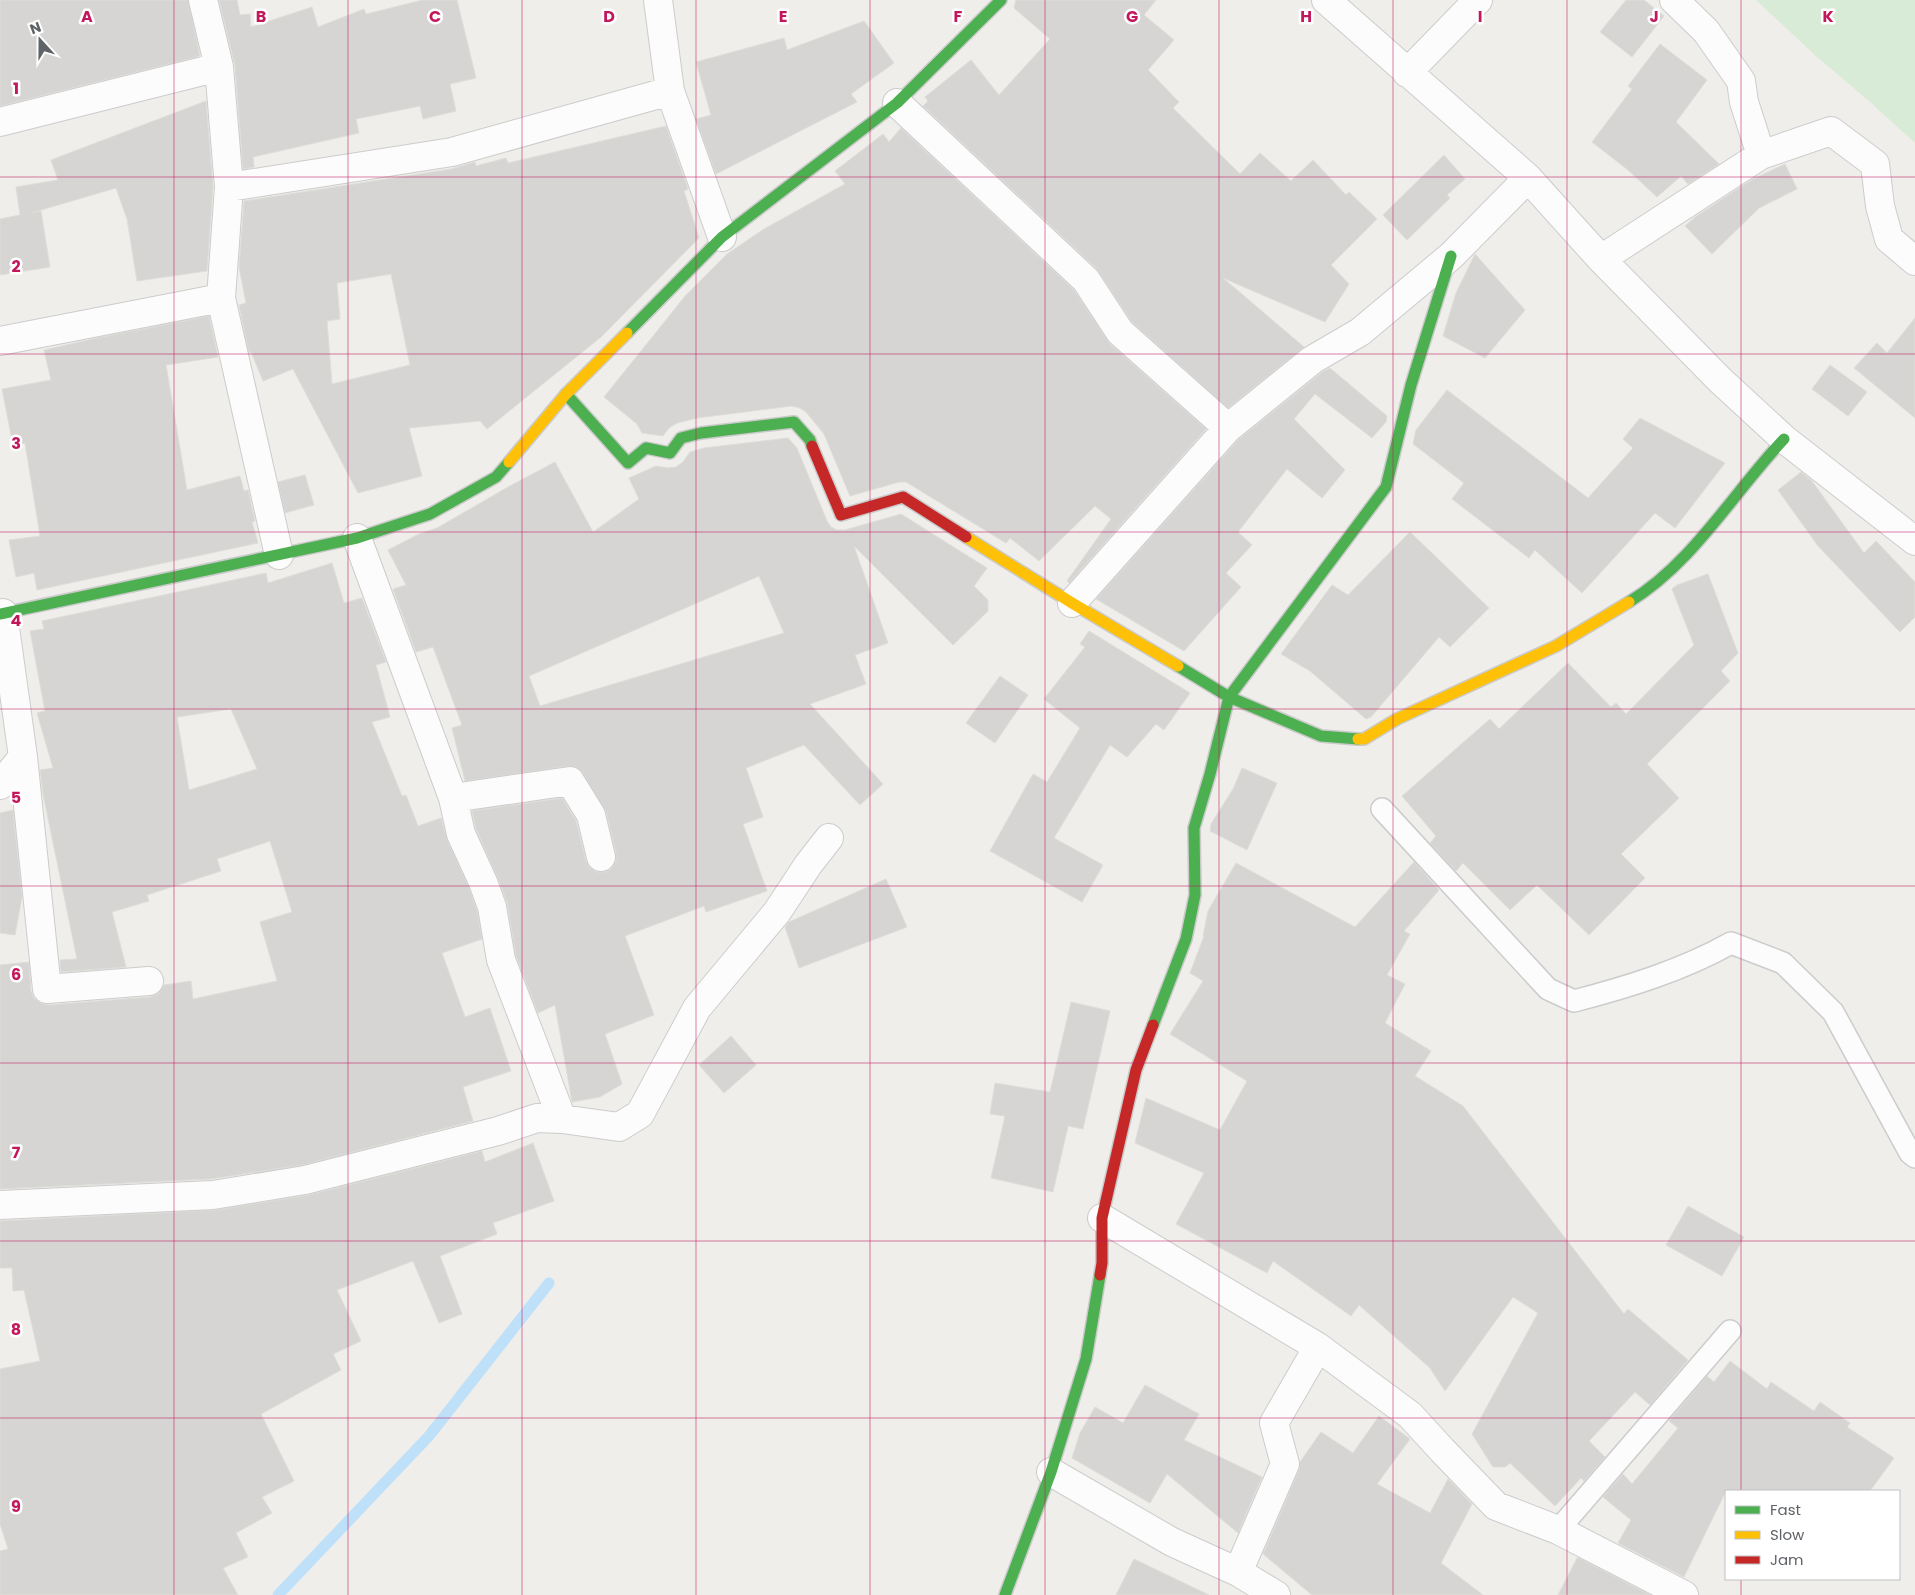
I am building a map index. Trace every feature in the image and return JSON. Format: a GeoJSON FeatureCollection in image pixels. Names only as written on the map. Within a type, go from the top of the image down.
{"type":"FeatureCollection","features":[{"type":"Feature","properties":{"kind":"street"},"geometry":{"type":"LineString","coordinates":[[204,0],[219,67],[229,187],[222,298],[280,555]]}},
{"type":"Feature","properties":{"kind":"street"},"geometry":{"type":"LineString","coordinates":[[658,0],[670,91],[722,237]]}},
{"type":"Feature","properties":{"kind":"street"},"geometry":{"type":"LineString","coordinates":[[149,981],[47,989],[23,756],[1,613],[357,538],[430,514],[496,477],[566,394],[722,237],[897,103],[1001,0]]}},
{"type":"Feature","properties":{"kind":"street"},"geometry":{"type":"LineString","coordinates":[[1326,0],[1528,178],[1601,260],[1720,380],[1784,439],[1915,541]]}},
{"type":"Feature","properties":{"kind":"street"},"geometry":{"type":"LineString","coordinates":[[1408,72],[1478,0]]}},
{"type":"Feature","properties":{"kind":"street"},"geometry":{"type":"LineString","coordinates":[[1674,0],[1706,31],[1741,81],[1744,102],[1762,156]]}},
{"type":"Feature","properties":{"kind":"street"},"geometry":{"type":"LineString","coordinates":[[0,122],[219,67]]}},
{"type":"Feature","properties":{"kind":"street"},"geometry":{"type":"LineString","coordinates":[[229,187],[452,152],[670,91]]}},
{"type":"Feature","properties":{"kind":"street"},"geometry":{"type":"LineString","coordinates":[[897,103],[1086,280],[1120,332],[1228,428]]}},
{"type":"Feature","properties":{"kind":"street"},"geometry":{"type":"LineString","coordinates":[[1601,260],[1762,156],[1831,131],[1874,164],[1880,206],[1888,239],[1915,261]]}},
{"type":"Feature","properties":{"kind":"street"},"geometry":{"type":"LineString","coordinates":[[1072,604],[1228,428],[1312,360],[1360,332],[1451,256],[1528,178]]}},
{"type":"Feature","properties":{"kind":"street"},"geometry":{"type":"LineString","coordinates":[[1005,1595],[1051,1472],[1086,1358],[1102,1264],[1102,1218],[1136,1070],[1186,939],[1194,895],[1194,828],[1210,774],[1229,697],[1386,487],[1411,385],[1451,256]]}},
{"type":"Feature","properties":{"kind":"street"},"geometry":{"type":"LineString","coordinates":[[0,341],[222,298]]}},
{"type":"Feature","properties":{"kind":"street"},"geometry":{"type":"LineString","coordinates":[[566,394],[628,463],[646,448],[670,453],[682,438],[702,433],[794,422],[810,440],[841,515],[903,497],[1072,604],[1229,697],[1321,736],[1364,739],[1397,719],[1556,646],[1646,592],[1682,560],[1784,439]]}},
{"type":"Feature","properties":{"kind":"street"},"geometry":{"type":"LineString","coordinates":[[357,538],[453,798],[461,834],[492,907],[501,960],[562,1119]]}},
{"type":"Feature","properties":{"kind":"street"},"geometry":{"type":"LineString","coordinates":[[0,785],[23,756]]}},
{"type":"Feature","properties":{"kind":"street"},"geometry":{"type":"LineString","coordinates":[[453,798],[570,781],[591,815],[601,857]]}},
{"type":"Feature","properties":{"kind":"street"},"geometry":{"type":"LineString","coordinates":[[0,1205],[222,1194],[305,1180],[498,1131],[537,1118],[562,1119],[619,1127],[640,1114],[698,1008],[777,912],[808,865],[829,838]]}},
{"type":"Feature","properties":{"kind":"street"},"geometry":{"type":"LineString","coordinates":[[1102,1218],[1318,1347],[1410,1415],[1496,1506],[1558,1530],[1684,1595]]}},
{"type":"Feature","properties":{"kind":"street"},"geometry":{"type":"LineString","coordinates":[[1238,1572],[1285,1464],[1274,1423],[1318,1347]]}},
{"type":"Feature","properties":{"kind":"street"},"geometry":{"type":"LineString","coordinates":[[1051,1472],[1172,1542],[1238,1572],[1276,1595]]}},
{"type":"Feature","properties":{"kind":"lane"},"geometry":{"type":"LineString","coordinates":[[1382,809],[1548,989],[1574,1002],[1616,990],[1702,960],[1731,943],[1783,963],[1834,1012],[1910,1153],[1915,1157]]}},
{"type":"Feature","properties":{"kind":"lane"},"geometry":{"type":"LineString","coordinates":[[1558,1530],[1730,1331]]}},
{"type":"Feature","properties":{"kind":"green space"},"geometry":{"type":"Polygon","coordinates":[[[1756,0],[1915,0],[1915,143],[1816,56],[1756,0]]]}},
{"type":"Feature","properties":{"kind":"building"},"geometry":{"type":"Polygon","coordinates":[[[0,0],[188,0],[200,56],[0,106],[0,0]]]}},
{"type":"Feature","properties":{"kind":"building"},"geometry":{"type":"Polygon","coordinates":[[[219,0],[237,0],[240,15],[250,14],[251,27],[312,7],[318,27],[364,9],[366,14],[423,0],[457,0],[476,78],[450,84],[456,111],[423,119],[420,106],[356,119],[359,133],[253,157],[254,167],[243,169],[235,66],[219,0]]]}},
{"type":"Feature","properties":{"kind":"building"},"geometry":{"type":"Polygon","coordinates":[[[1016,0],[1156,0],[1144,15],[1174,40],[1148,70],[1179,102],[1173,108],[1240,174],[1260,153],[1291,181],[1313,160],[1346,195],[1349,192],[1377,219],[1331,265],[1349,284],[1325,322],[1223,278],[1304,347],[1228,408],[1132,322],[1097,269],[923,106],[928,101],[925,97],[971,60],[999,95],[1050,39],[1014,8],[1016,0]]]}},
{"type":"Feature","properties":{"kind":"building"},"geometry":{"type":"Polygon","coordinates":[[[1626,0],[1644,0],[1664,16],[1632,57],[1600,32],[1626,0]]]}},
{"type":"Feature","properties":{"kind":"building"},"geometry":{"type":"Polygon","coordinates":[[[864,21],[894,63],[851,94],[857,102],[716,174],[696,119],[711,115],[696,62],[784,38],[787,50],[864,21]]]}},
{"type":"Feature","properties":{"kind":"building"},"geometry":{"type":"Polygon","coordinates":[[[1660,44],[1707,80],[1676,122],[1719,164],[1688,184],[1681,176],[1657,197],[1628,170],[1592,142],[1632,89],[1628,86],[1660,44]]]}},
{"type":"Feature","properties":{"kind":"building"},"geometry":{"type":"Polygon","coordinates":[[[206,101],[213,187],[207,271],[137,281],[127,219],[116,188],[31,213],[41,211],[50,267],[0,275],[0,219],[20,215],[16,187],[58,180],[51,160],[206,101]]]}},
{"type":"Feature","properties":{"kind":"building"},"geometry":{"type":"Polygon","coordinates":[[[666,126],[688,189],[684,191],[699,238],[601,337],[487,429],[480,421],[409,428],[422,476],[358,493],[293,369],[263,381],[251,352],[249,353],[239,305],[246,303],[239,267],[244,201],[451,169],[475,162],[476,166],[506,158],[508,163],[666,126]],[[391,274],[337,283],[340,319],[327,321],[332,384],[410,365],[391,274]]]}},
{"type":"Feature","properties":{"kind":"building"},"geometry":{"type":"Polygon","coordinates":[[[901,128],[1074,290],[1110,344],[1206,429],[1069,583],[1067,581],[1111,519],[1095,506],[1039,561],[1010,538],[1006,543],[906,482],[899,482],[850,496],[824,434],[806,412],[800,408],[792,406],[697,418],[677,423],[669,428],[663,436],[642,433],[637,424],[604,397],[686,295],[727,254],[764,229],[845,184],[835,171],[883,134],[889,142],[901,128]]]}},
{"type":"Feature","properties":{"kind":"building"},"geometry":{"type":"Polygon","coordinates":[[[1444,155],[1465,179],[1447,195],[1450,198],[1407,240],[1383,215],[1444,155]]]}},
{"type":"Feature","properties":{"kind":"building"},"geometry":{"type":"Polygon","coordinates":[[[1785,164],[1797,189],[1759,208],[1712,254],[1685,226],[1695,217],[1753,179],[1785,164]]]}},
{"type":"Feature","properties":{"kind":"building"},"geometry":{"type":"Polygon","coordinates":[[[1475,254],[1525,310],[1485,358],[1443,336],[1456,293],[1475,254]]]}},
{"type":"Feature","properties":{"kind":"building"},"geometry":{"type":"Polygon","coordinates":[[[209,316],[218,357],[166,365],[187,490],[240,476],[244,491],[248,490],[255,521],[252,522],[258,543],[37,590],[34,573],[16,577],[9,540],[40,536],[25,443],[13,445],[2,389],[51,380],[44,350],[209,316]]]}},
{"type":"Feature","properties":{"kind":"building"},"geometry":{"type":"Polygon","coordinates":[[[1915,318],[1915,418],[1854,368],[1877,343],[1887,353],[1915,318]]]}},
{"type":"Feature","properties":{"kind":"building"},"geometry":{"type":"Polygon","coordinates":[[[1830,365],[1867,392],[1848,416],[1812,389],[1830,365]]]}},
{"type":"Feature","properties":{"kind":"building"},"geometry":{"type":"Polygon","coordinates":[[[1330,368],[1387,416],[1386,422],[1372,438],[1315,394],[1294,419],[1345,470],[1322,498],[1287,469],[1238,532],[1252,545],[1226,573],[1241,587],[1184,651],[1096,599],[1239,439],[1321,373],[1330,368]]]}},
{"type":"Feature","properties":{"kind":"building"},"geometry":{"type":"Polygon","coordinates":[[[1447,390],[1588,498],[1633,448],[1623,439],[1640,418],[1725,463],[1675,528],[1655,513],[1582,593],[1535,550],[1529,558],[1452,499],[1464,483],[1413,444],[1416,430],[1447,390]]]}},
{"type":"Feature","properties":{"kind":"building"},"geometry":{"type":"Polygon","coordinates":[[[788,438],[797,448],[831,527],[837,530],[845,530],[901,514],[987,568],[974,586],[988,600],[988,611],[953,645],[854,546],[888,643],[855,655],[866,684],[810,704],[883,784],[860,805],[804,745],[746,768],[763,817],[743,824],[767,891],[706,912],[704,906],[625,936],[654,1015],[605,1034],[622,1084],[600,1097],[572,1102],[555,1005],[538,1013],[516,956],[507,902],[476,829],[472,811],[562,798],[576,821],[589,867],[596,872],[604,872],[611,869],[616,861],[616,853],[606,811],[583,773],[576,767],[568,766],[465,781],[452,728],[462,725],[433,647],[416,652],[393,589],[406,585],[388,550],[419,534],[437,528],[555,462],[593,532],[639,499],[629,478],[656,466],[676,467],[683,462],[690,452],[704,448],[788,438]],[[759,576],[529,676],[540,706],[784,633],[759,576]]]}},
{"type":"Feature","properties":{"kind":"building"},"geometry":{"type":"Polygon","coordinates":[[[1801,472],[1812,481],[1864,553],[1876,541],[1915,582],[1915,617],[1900,632],[1818,546],[1778,490],[1801,472]]]}},
{"type":"Feature","properties":{"kind":"building"},"geometry":{"type":"Polygon","coordinates":[[[305,475],[314,505],[285,513],[278,482],[305,475]]]}},
{"type":"Feature","properties":{"kind":"building"},"geometry":{"type":"Polygon","coordinates":[[[1410,532],[1489,608],[1450,647],[1439,637],[1371,717],[1366,719],[1310,671],[1281,654],[1332,585],[1348,595],[1410,532]]]}},
{"type":"Feature","properties":{"kind":"building"},"geometry":{"type":"Polygon","coordinates":[[[332,563],[344,603],[362,598],[386,662],[376,665],[390,717],[372,722],[402,796],[406,795],[418,826],[441,818],[447,840],[469,888],[477,911],[482,939],[442,953],[465,1017],[490,1008],[511,1071],[463,1087],[473,1121],[302,1165],[211,1179],[0,1189],[0,965],[29,962],[31,991],[34,998],[40,1003],[48,1005],[150,997],[158,994],[164,985],[191,981],[193,999],[277,981],[260,922],[292,912],[270,841],[217,859],[221,871],[147,895],[149,901],[112,912],[126,967],[61,972],[60,960],[77,959],[43,794],[40,770],[53,768],[37,713],[45,711],[30,631],[44,629],[42,621],[266,573],[268,583],[332,563]],[[231,709],[177,717],[189,790],[257,769],[231,709]]]}},
{"type":"Feature","properties":{"kind":"building"},"geometry":{"type":"Polygon","coordinates":[[[1708,574],[1738,653],[1721,671],[1730,681],[1647,764],[1679,798],[1621,854],[1645,878],[1589,935],[1537,885],[1510,910],[1463,863],[1456,871],[1430,843],[1436,836],[1402,796],[1490,719],[1499,729],[1568,663],[1611,707],[1616,703],[1626,714],[1694,645],[1672,589],[1677,585],[1708,574]]]}},
{"type":"Feature","properties":{"kind":"building"},"geometry":{"type":"Polygon","coordinates":[[[1089,631],[1190,693],[1164,730],[1156,724],[1127,757],[1110,745],[1054,838],[1103,865],[1082,902],[990,851],[1033,774],[1047,782],[1080,728],[1044,699],[1085,647],[1080,644],[1089,631]]]}},
{"type":"Feature","properties":{"kind":"building"},"geometry":{"type":"Polygon","coordinates":[[[1000,676],[1028,695],[995,743],[966,723],[1000,676]]]}},
{"type":"Feature","properties":{"kind":"building"},"geometry":{"type":"Polygon","coordinates":[[[1242,768],[1277,783],[1247,850],[1210,831],[1211,824],[1233,789],[1242,768]]]}},
{"type":"Feature","properties":{"kind":"building"},"geometry":{"type":"Polygon","coordinates":[[[13,810],[22,897],[15,935],[0,933],[0,813],[13,810]]]}},
{"type":"Feature","properties":{"kind":"building"},"geometry":{"type":"Polygon","coordinates":[[[1414,862],[1439,890],[1404,931],[1410,934],[1387,975],[1405,984],[1385,1023],[1431,1051],[1415,1076],[1463,1106],[1624,1314],[1628,1309],[1688,1360],[1650,1405],[1635,1392],[1589,1441],[1605,1457],[1584,1481],[1581,1478],[1555,1506],[1510,1463],[1505,1467],[1493,1467],[1472,1434],[1538,1313],[1513,1297],[1445,1391],[1430,1368],[1359,1305],[1351,1316],[1273,1261],[1267,1273],[1176,1224],[1204,1173],[1135,1143],[1146,1098],[1220,1130],[1247,1081],[1170,1034],[1203,981],[1190,973],[1204,936],[1208,911],[1236,863],[1355,927],[1414,862]]]}},
{"type":"Feature","properties":{"kind":"building"},"geometry":{"type":"Polygon","coordinates":[[[886,879],[907,927],[799,968],[785,927],[789,922],[886,879]]]}},
{"type":"Feature","properties":{"kind":"building"},"geometry":{"type":"Polygon","coordinates":[[[1071,1002],[1110,1011],[1083,1129],[1068,1126],[1053,1192],[991,1178],[1005,1116],[990,1114],[995,1083],[1050,1092],[1071,1002]]]}},
{"type":"Feature","properties":{"kind":"building"},"geometry":{"type":"Polygon","coordinates":[[[731,1036],[756,1065],[724,1093],[699,1065],[731,1036]]]}},
{"type":"Feature","properties":{"kind":"building"},"geometry":{"type":"Polygon","coordinates":[[[533,1143],[554,1201],[493,1223],[497,1234],[440,1256],[462,1314],[439,1323],[413,1261],[337,1290],[361,1341],[333,1354],[341,1370],[261,1414],[294,1481],[262,1497],[272,1513],[236,1533],[248,1557],[223,1568],[238,1595],[0,1595],[0,1551],[8,1549],[0,1524],[0,1369],[40,1361],[24,1290],[13,1291],[12,1268],[0,1268],[0,1221],[216,1210],[309,1195],[482,1151],[485,1162],[533,1143]]]}},
{"type":"Feature","properties":{"kind":"building"},"geometry":{"type":"Polygon","coordinates":[[[1688,1206],[1744,1237],[1722,1276],[1666,1245],[1688,1206]]]}},
{"type":"Feature","properties":{"kind":"building"},"geometry":{"type":"Polygon","coordinates":[[[1730,1361],[1767,1389],[1771,1382],[1814,1411],[1820,1402],[1850,1423],[1847,1427],[1894,1458],[1871,1490],[1725,1490],[1684,1577],[1618,1543],[1631,1520],[1603,1497],[1623,1474],[1632,1484],[1678,1428],[1669,1421],[1707,1376],[1714,1382],[1730,1361]]]}},
{"type":"Feature","properties":{"kind":"building"},"geometry":{"type":"Polygon","coordinates":[[[1145,1385],[1199,1414],[1184,1440],[1262,1477],[1238,1533],[1167,1474],[1150,1503],[1072,1458],[1080,1433],[1095,1407],[1123,1423],[1145,1385]]]}},
{"type":"Feature","properties":{"kind":"building"},"geometry":{"type":"Polygon","coordinates":[[[1379,1416],[1410,1439],[1377,1484],[1430,1513],[1448,1479],[1472,1504],[1441,1563],[1483,1595],[1312,1595],[1263,1554],[1299,1470],[1300,1462],[1321,1432],[1353,1453],[1379,1416]]]}},
{"type":"Feature","properties":{"kind":"building"},"geometry":{"type":"Polygon","coordinates":[[[1577,1558],[1579,1558],[1650,1595],[1558,1595],[1577,1558]]]}},
{"type":"Feature","properties":{"kind":"building"},"geometry":{"type":"Polygon","coordinates":[[[1134,1559],[1209,1595],[1116,1595],[1134,1559]]]}},
{"type":"Feature","properties":{"kind":"waterway"},"geometry":{"type":"LineString","coordinates":[[278,1595],[429,1436],[549,1283]]}},
{"type":"Feature","properties":{"kind":"traffic: fast"},"geometry":{"type":"LineString","coordinates":[[627,333],[722,237],[897,103],[1001,0]]}},
{"type":"Feature","properties":{"kind":"traffic: fast"},"geometry":{"type":"LineString","coordinates":[[1358,739],[1321,736],[1229,697],[1386,487],[1411,385],[1451,256]]}},
{"type":"Feature","properties":{"kind":"traffic: fast"},"geometry":{"type":"LineString","coordinates":[[566,394],[628,463],[646,448],[670,453],[681,438],[701,433],[794,422],[810,440],[812,446]]}},
{"type":"Feature","properties":{"kind":"traffic: fast"},"geometry":{"type":"LineString","coordinates":[[1629,602],[1652,586],[1693,548],[1784,439]]}},
{"type":"Feature","properties":{"kind":"traffic: fast"},"geometry":{"type":"LineString","coordinates":[[0,614],[357,538],[430,514],[496,477],[509,462]]}},
{"type":"Feature","properties":{"kind":"traffic: fast"},"geometry":{"type":"LineString","coordinates":[[1153,1025],[1186,939],[1195,895],[1194,828],[1210,774],[1229,697],[1178,666]]}},
{"type":"Feature","properties":{"kind":"traffic: fast"},"geometry":{"type":"LineString","coordinates":[[1005,1595],[1051,1472],[1086,1359],[1100,1275]]}},
{"type":"Feature","properties":{"kind":"traffic: slow"},"geometry":{"type":"LineString","coordinates":[[509,462],[566,394],[627,333]]}},
{"type":"Feature","properties":{"kind":"traffic: slow"},"geometry":{"type":"LineString","coordinates":[[966,537],[1178,666]]}},
{"type":"Feature","properties":{"kind":"traffic: slow"},"geometry":{"type":"LineString","coordinates":[[1358,739],[1364,739],[1397,719],[1556,646],[1629,602]]}},
{"type":"Feature","properties":{"kind":"traffic: jam"},"geometry":{"type":"LineString","coordinates":[[812,446],[841,515],[903,497],[966,537]]}},
{"type":"Feature","properties":{"kind":"traffic: jam"},"geometry":{"type":"LineString","coordinates":[[1100,1275],[1102,1263],[1102,1218],[1136,1070],[1153,1025]]}}]}
